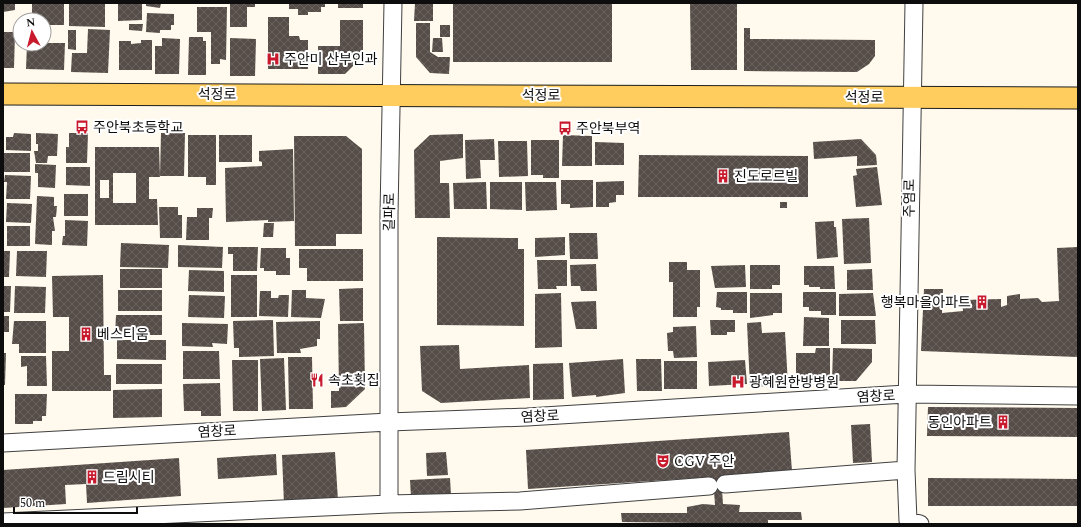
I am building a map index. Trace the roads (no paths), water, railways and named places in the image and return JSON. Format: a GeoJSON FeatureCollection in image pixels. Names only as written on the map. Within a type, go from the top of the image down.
{"type":"FeatureCollection","features":[{"type":"Feature","properties":{"kind":"main road","name":"석정로"},"geometry":{"type":"LineString","coordinates":[[3,94],[1078,98]]}},
{"type":"Feature","properties":{"kind":"street","name":"길파로"},"geometry":{"type":"LineString","coordinates":[[389,504],[391,95],[393,3]]}},
{"type":"Feature","properties":{"kind":"street","name":"주염로"},"geometry":{"type":"LineString","coordinates":[[914,3],[913,97],[910,111],[906,470],[908,521],[920,524]]}},
{"type":"Feature","properties":{"kind":"street","name":"염창로"},"geometry":{"type":"LineString","coordinates":[[3,443],[389,422],[527,417],[906,394],[1078,396]]}},
{"type":"Feature","properties":{"kind":"street"},"geometry":{"type":"LineString","coordinates":[[3,522],[389,504],[520,501],[906,470]]}},
{"type":"Feature","properties":{"kind":"place","name":"주안미 산부인과"},"geometry":{"type":"Point","coordinates":[273,59]}},
{"type":"Feature","properties":{"kind":"place","name":"주안북초등학교"},"geometry":{"type":"Point","coordinates":[82,127]}},
{"type":"Feature","properties":{"kind":"place","name":"주안북부역"},"geometry":{"type":"Point","coordinates":[565,128]}},
{"type":"Feature","properties":{"kind":"place","name":"진도로르빌"},"geometry":{"type":"Point","coordinates":[723,176]}},
{"type":"Feature","properties":{"kind":"place","name":"행복마을아파트"},"geometry":{"type":"Point","coordinates":[982,302]}},
{"type":"Feature","properties":{"kind":"place","name":"베스티움"},"geometry":{"type":"Point","coordinates":[86,334]}},
{"type":"Feature","properties":{"kind":"place","name":"속초횟집"},"geometry":{"type":"Point","coordinates":[317,380]}},
{"type":"Feature","properties":{"kind":"place","name":"광혜원한방병원"},"geometry":{"type":"Point","coordinates":[738,382]}},
{"type":"Feature","properties":{"kind":"place","name":"동인아파트"},"geometry":{"type":"Point","coordinates":[1003,422]}},
{"type":"Feature","properties":{"kind":"place","name":"CGV 주안"},"geometry":{"type":"Point","coordinates":[663,461]}},
{"type":"Feature","properties":{"kind":"place","name":"드림시티"},"geometry":{"type":"Point","coordinates":[92,477]}}]}
